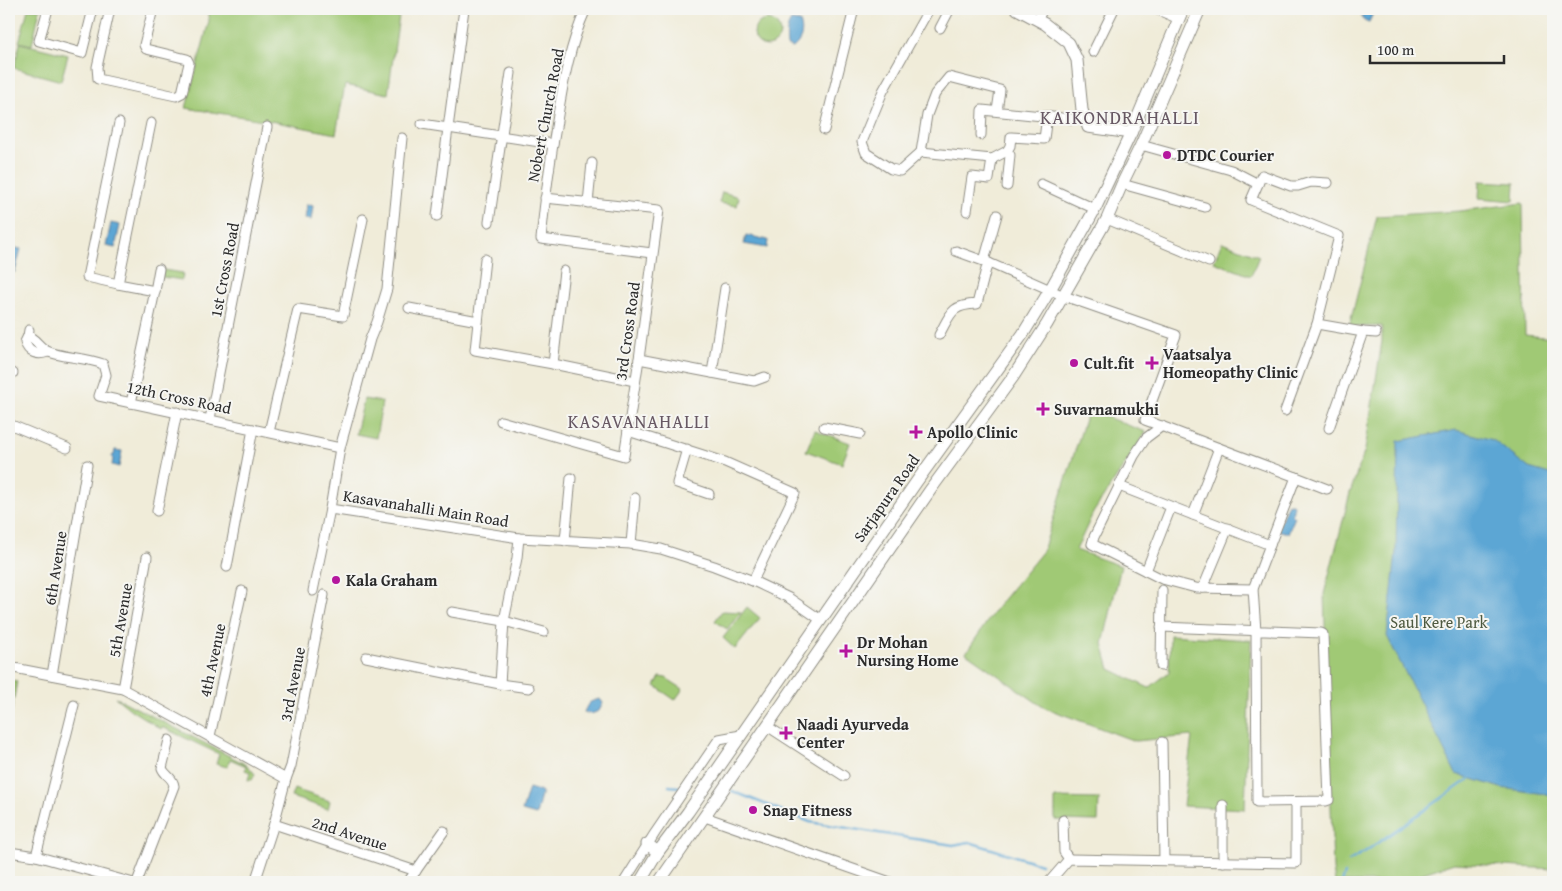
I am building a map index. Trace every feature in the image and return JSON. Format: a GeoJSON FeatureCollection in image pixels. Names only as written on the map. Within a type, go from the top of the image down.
{"type":"FeatureCollection","features":[{"type":"Feature","properties":{"kind":"main road"},"geometry":{"type":"LineString","coordinates":[[1017,9],[1046,24],[1069,43],[1077,60],[1082,110],[1088,127],[1131,133]]}},
{"type":"Feature","properties":{"kind":"main road","name":"Sarjapura Road"},"geometry":{"type":"LineString","coordinates":[[659,882],[931,489],[1013,377],[1064,296],[1106,219],[1141,145],[1200,9]]}},
{"type":"Feature","properties":{"kind":"main road","name":"Sarjapura Road"},"geometry":{"type":"LineString","coordinates":[[640,882],[658,852],[688,812],[917,481],[1000,368],[1050,290],[1095,209],[1131,133],[1181,14]]}},
{"type":"Feature","properties":{"kind":"main road"},"geometry":{"type":"LineString","coordinates":[[917,481],[931,489]]}},
{"type":"Feature","properties":{"kind":"main road"},"geometry":{"type":"LineString","coordinates":[[647,844],[658,852]]}},
{"type":"Feature","properties":{"kind":"street"},"geometry":{"type":"LineString","coordinates":[[48,9],[39,41],[82,53],[93,9]]}},
{"type":"Feature","properties":{"kind":"street"},"geometry":{"type":"LineString","coordinates":[[110,9],[97,67],[98,79],[176,96],[182,93],[189,63],[187,60],[146,49],[144,44],[153,9]]}},
{"type":"Feature","properties":{"kind":"street"},"geometry":{"type":"LineString","coordinates":[[437,216],[464,9]]}},
{"type":"Feature","properties":{"kind":"street","name":"Nobert Church Road"},"geometry":{"type":"LineString","coordinates":[[586,9],[579,24],[564,80],[545,198],[541,239],[652,253]]}},
{"type":"Feature","properties":{"kind":"street"},"geometry":{"type":"LineString","coordinates":[[824,130],[854,9]]}},
{"type":"Feature","properties":{"kind":"street"},"geometry":{"type":"LineString","coordinates":[[929,9],[905,55],[883,91],[862,142],[866,153],[890,169],[900,171],[921,152],[927,115],[935,94],[949,77],[1000,90],[998,111]]}},
{"type":"Feature","properties":{"kind":"street"},"geometry":{"type":"LineString","coordinates":[[940,28],[950,9]]}},
{"type":"Feature","properties":{"kind":"street"},"geometry":{"type":"LineString","coordinates":[[1037,20],[1043,9]]}},
{"type":"Feature","properties":{"kind":"street"},"geometry":{"type":"LineString","coordinates":[[1093,52],[1114,9]]}},
{"type":"Feature","properties":{"kind":"street"},"geometry":{"type":"LineString","coordinates":[[1156,9],[1181,14]]}},
{"type":"Feature","properties":{"kind":"street"},"geometry":{"type":"LineString","coordinates":[[490,222],[511,73]]}},
{"type":"Feature","properties":{"kind":"street"},"geometry":{"type":"LineString","coordinates":[[980,135],[982,110],[1072,119],[1084,117]]}},
{"type":"Feature","properties":{"kind":"street"},"geometry":{"type":"LineString","coordinates":[[921,152],[992,159],[1007,151],[1010,146],[1011,137],[1044,139],[1047,116]]}},
{"type":"Feature","properties":{"kind":"street"},"geometry":{"type":"LineString","coordinates":[[119,123],[87,277],[155,291]]}},
{"type":"Feature","properties":{"kind":"street"},"geometry":{"type":"LineString","coordinates":[[118,284],[151,123]]}},
{"type":"Feature","properties":{"kind":"street"},"geometry":{"type":"LineString","coordinates":[[422,124],[553,144]]}},
{"type":"Feature","properties":{"kind":"street","name":"1st Cross Road"},"geometry":{"type":"LineString","coordinates":[[210,419],[268,127]]}},
{"type":"Feature","properties":{"kind":"street","name":"Kasavanahalli Main Road"},"geometry":{"type":"LineString","coordinates":[[402,138],[387,289],[370,340],[340,448],[330,509],[519,538],[631,544],[661,550],[696,560],[753,581],[790,598],[821,620]]}},
{"type":"Feature","properties":{"kind":"street"},"geometry":{"type":"LineString","coordinates":[[1141,145],[1231,170],[1258,184]]}},
{"type":"Feature","properties":{"kind":"street"},"geometry":{"type":"LineString","coordinates":[[1007,151],[1010,155],[1007,186]]}},
{"type":"Feature","properties":{"kind":"street"},"geometry":{"type":"LineString","coordinates":[[967,211],[972,176],[989,179],[992,159]]}},
{"type":"Feature","properties":{"kind":"street"},"geometry":{"type":"LineString","coordinates":[[545,198],[588,203],[592,163]]}},
{"type":"Feature","properties":{"kind":"street"},"geometry":{"type":"LineString","coordinates":[[1285,411],[1317,324],[1339,236],[1251,200],[1262,175],[1291,186],[1311,182],[1328,183]]}},
{"type":"Feature","properties":{"kind":"street"},"geometry":{"type":"LineString","coordinates":[[1041,184],[1095,209]]}},
{"type":"Feature","properties":{"kind":"street"},"geometry":{"type":"LineString","coordinates":[[1122,184],[1205,207]]}},
{"type":"Feature","properties":{"kind":"street","name":"3rd Cross Road"},"geometry":{"type":"LineString","coordinates":[[501,421],[624,456],[659,210],[588,203]]}},
{"type":"Feature","properties":{"kind":"street"},"geometry":{"type":"LineString","coordinates":[[939,335],[953,309],[967,304],[977,304],[996,215]]}},
{"type":"Feature","properties":{"kind":"street"},"geometry":{"type":"LineString","coordinates":[[269,432],[298,309],[343,316],[363,219]]}},
{"type":"Feature","properties":{"kind":"street"},"geometry":{"type":"LineString","coordinates":[[1106,219],[1209,262]]}},
{"type":"Feature","properties":{"kind":"street"},"geometry":{"type":"LineString","coordinates":[[956,251],[987,262],[1064,296],[1176,335],[1145,420],[1327,489]]}},
{"type":"Feature","properties":{"kind":"street"},"geometry":{"type":"LineString","coordinates":[[484,259],[475,350],[635,381]]}},
{"type":"Feature","properties":{"kind":"street"},"geometry":{"type":"LineString","coordinates":[[131,403],[159,269]]}},
{"type":"Feature","properties":{"kind":"street"},"geometry":{"type":"LineString","coordinates":[[553,364],[564,271]]}},
{"type":"Feature","properties":{"kind":"street"},"geometry":{"type":"LineString","coordinates":[[712,374],[725,288]]}},
{"type":"Feature","properties":{"kind":"street"},"geometry":{"type":"LineString","coordinates":[[409,308],[478,321]]}},
{"type":"Feature","properties":{"kind":"street"},"geometry":{"type":"LineString","coordinates":[[1317,324],[1376,333]]}},
{"type":"Feature","properties":{"kind":"street"},"geometry":{"type":"LineString","coordinates":[[1329,428],[1363,332]]}},
{"type":"Feature","properties":{"kind":"street","name":"12th Cross Road"},"geometry":{"type":"LineString","coordinates":[[28,333],[39,346],[48,352],[93,360],[103,364],[106,375],[99,396],[340,448]]}},
{"type":"Feature","properties":{"kind":"street"},"geometry":{"type":"LineString","coordinates":[[639,359],[754,381],[765,377]]}},
{"type":"Feature","properties":{"kind":"street"},"geometry":{"type":"LineString","coordinates":[[157,511],[176,412]]}},
{"type":"Feature","properties":{"kind":"street"},"geometry":{"type":"LineString","coordinates":[[9,424],[67,448]]}},
{"type":"Feature","properties":{"kind":"street"},"geometry":{"type":"LineString","coordinates":[[1162,426],[1146,438],[1134,456],[1092,544],[1162,578],[1196,588],[1253,588]]}},
{"type":"Feature","properties":{"kind":"street"},"geometry":{"type":"LineString","coordinates":[[824,427],[860,434]]}},
{"type":"Feature","properties":{"kind":"street"},"geometry":{"type":"LineString","coordinates":[[227,566],[253,428]]}},
{"type":"Feature","properties":{"kind":"street"},"geometry":{"type":"LineString","coordinates":[[628,430],[725,462],[795,493],[753,581]]}},
{"type":"Feature","properties":{"kind":"street"},"geometry":{"type":"LineString","coordinates":[[1193,515],[1219,448]]}},
{"type":"Feature","properties":{"kind":"street"},"geometry":{"type":"LineString","coordinates":[[687,449],[678,483],[709,494]]}},
{"type":"Feature","properties":{"kind":"street","name":"6th Avenue"},"geometry":{"type":"LineString","coordinates":[[52,676],[88,465]]}},
{"type":"Feature","properties":{"kind":"street"},"geometry":{"type":"LineString","coordinates":[[1161,627],[1256,632],[1323,634],[1329,800],[1326,802],[1257,802],[1256,632],[1253,588],[1296,477]]}},
{"type":"Feature","properties":{"kind":"street"},"geometry":{"type":"LineString","coordinates":[[566,541],[571,478]]}},
{"type":"Feature","properties":{"kind":"street"},"geometry":{"type":"LineString","coordinates":[[1119,486],[1270,545]]}},
{"type":"Feature","properties":{"kind":"street"},"geometry":{"type":"LineString","coordinates":[[631,544],[635,498]]}},
{"type":"Feature","properties":{"kind":"street"},"geometry":{"type":"LineString","coordinates":[[1146,571],[1171,507]]}},
{"type":"Feature","properties":{"kind":"street"},"geometry":{"type":"LineString","coordinates":[[313,591],[330,509]]}},
{"type":"Feature","properties":{"kind":"street"},"geometry":{"type":"LineString","coordinates":[[1203,588],[1228,528]]}},
{"type":"Feature","properties":{"kind":"street"},"geometry":{"type":"LineString","coordinates":[[500,684],[504,621],[517,558],[519,538]]}},
{"type":"Feature","properties":{"kind":"street","name":"5th Avenue"},"geometry":{"type":"LineString","coordinates":[[123,689],[147,557]]}},
{"type":"Feature","properties":{"kind":"street"},"geometry":{"type":"LineString","coordinates":[[1161,666],[1162,590]]}},
{"type":"Feature","properties":{"kind":"street","name":"4th Avenue"},"geometry":{"type":"LineString","coordinates":[[210,736],[242,591]]}},
{"type":"Feature","properties":{"kind":"street","name":"3rd Avenue"},"geometry":{"type":"LineString","coordinates":[[255,882],[291,766],[324,595]]}},
{"type":"Feature","properties":{"kind":"street"},"geometry":{"type":"LineString","coordinates":[[452,612],[504,621],[544,632]]}},
{"type":"Feature","properties":{"kind":"street"},"geometry":{"type":"LineString","coordinates":[[366,657],[529,688]]}},
{"type":"Feature","properties":{"kind":"street"},"geometry":{"type":"LineString","coordinates":[[9,667],[123,689],[286,779]]}},
{"type":"Feature","properties":{"kind":"street"},"geometry":{"type":"LineString","coordinates":[[36,856],[74,705]]}},
{"type":"Feature","properties":{"kind":"street"},"geometry":{"type":"LineString","coordinates":[[767,726],[844,776]]}},
{"type":"Feature","properties":{"kind":"street"},"geometry":{"type":"LineString","coordinates":[[624,882],[647,844],[719,739],[741,735]]}},
{"type":"Feature","properties":{"kind":"street"},"geometry":{"type":"LineString","coordinates":[[137,882],[174,786],[172,778],[162,768],[169,740]]}},
{"type":"Feature","properties":{"kind":"street"},"geometry":{"type":"LineString","coordinates":[[1162,742],[1164,860]]}},
{"type":"Feature","properties":{"kind":"street"},"geometry":{"type":"LineString","coordinates":[[1049,882],[1069,859],[1296,863],[1296,802]]}},
{"type":"Feature","properties":{"kind":"street"},"geometry":{"type":"LineString","coordinates":[[1223,805],[1223,862]]}},
{"type":"Feature","properties":{"kind":"street"},"geometry":{"type":"LineString","coordinates":[[705,817],[890,882]]}},
{"type":"Feature","properties":{"kind":"street"},"geometry":{"type":"LineString","coordinates":[[1063,820],[1064,852],[1069,859]]}},
{"type":"Feature","properties":{"kind":"street","name":"2nd Avenue"},"geometry":{"type":"LineString","coordinates":[[274,824],[416,871]]}},
{"type":"Feature","properties":{"kind":"street"},"geometry":{"type":"LineString","coordinates":[[408,882],[444,831]]}},
{"type":"Feature","properties":{"kind":"street"},"geometry":{"type":"LineString","coordinates":[[9,852],[36,856],[130,882]]}},
{"type":"Feature","properties":{"kind":"green space"},"geometry":{"type":"Polygon","coordinates":[[[28,9],[40,9],[32,45],[19,42],[28,9]]]}},
{"type":"Feature","properties":{"kind":"green space"},"geometry":{"type":"Polygon","coordinates":[[[209,9],[400,9],[388,94],[345,85],[336,134],[276,122],[186,108],[209,21],[209,9]]]}},
{"type":"Feature","properties":{"kind":"green space"},"geometry":{"type":"Polygon","coordinates":[[[767,20],[776,24],[780,33],[776,42],[767,46],[758,42],[754,33],[758,24],[767,20]]]}},
{"type":"Feature","properties":{"kind":"green space"},"geometry":{"type":"Polygon","coordinates":[[[20,43],[68,55],[61,81],[14,68],[20,43]]]}},
{"type":"Feature","properties":{"kind":"green space"},"geometry":{"type":"Polygon","coordinates":[[[1480,181],[1515,183],[1514,201],[1479,198],[1480,181]]]}},
{"type":"Feature","properties":{"kind":"green space"},"geometry":{"type":"Polygon","coordinates":[[[722,192],[739,197],[737,206],[719,203],[722,192]]]}},
{"type":"Feature","properties":{"kind":"green space","name":"Saul Kere Park"},"geometry":{"type":"Polygon","coordinates":[[[1523,203],[1525,335],[1553,338],[1553,869],[1454,863],[1396,882],[1335,882],[1333,869],[1324,594],[1350,493],[1365,450],[1382,341],[1382,326],[1349,327],[1377,216],[1460,211],[1523,203]]]}},
{"type":"Feature","properties":{"kind":"green space"},"geometry":{"type":"Polygon","coordinates":[[[1222,242],[1259,256],[1251,276],[1214,262],[1222,242]]]}},
{"type":"Feature","properties":{"kind":"green space"},"geometry":{"type":"Polygon","coordinates":[[[163,270],[183,273],[182,280],[162,277],[163,270]]]}},
{"type":"Feature","properties":{"kind":"green space"},"geometry":{"type":"Polygon","coordinates":[[[364,399],[382,402],[376,438],[356,434],[364,399]]]}},
{"type":"Feature","properties":{"kind":"green space"},"geometry":{"type":"Polygon","coordinates":[[[1088,410],[1146,432],[1093,513],[1076,550],[1121,566],[1103,644],[1110,669],[1149,688],[1169,672],[1170,635],[1251,640],[1245,809],[1183,806],[1192,736],[1135,741],[1043,707],[966,653],[997,607],[1043,551],[1088,410]]]}},
{"type":"Feature","properties":{"kind":"green space"},"geometry":{"type":"Polygon","coordinates":[[[815,430],[850,443],[842,464],[806,451],[815,430]]]}},
{"type":"Feature","properties":{"kind":"green space"},"geometry":{"type":"Polygon","coordinates":[[[747,607],[760,618],[735,649],[723,638],[747,607]]]}},
{"type":"Feature","properties":{"kind":"green space"},"geometry":{"type":"Polygon","coordinates":[[[722,611],[741,612],[727,629],[715,621],[722,611]]]}},
{"type":"Feature","properties":{"kind":"green space"},"geometry":{"type":"Polygon","coordinates":[[[660,677],[666,678],[683,689],[675,700],[655,686],[660,677]]]}},
{"type":"Feature","properties":{"kind":"green space"},"geometry":{"type":"Polygon","coordinates":[[[9,680],[17,681],[12,710],[9,710],[9,680]]]}},
{"type":"Feature","properties":{"kind":"green space"},"geometry":{"type":"Polygon","coordinates":[[[115,697],[247,765],[255,774],[252,780],[248,780],[250,772],[245,770],[246,766],[230,759],[227,767],[216,764],[219,754],[162,727],[161,729],[131,710],[115,697]]]}},
{"type":"Feature","properties":{"kind":"green space"},"geometry":{"type":"Polygon","coordinates":[[[294,789],[330,801],[328,809],[291,797],[294,789]]]}},
{"type":"Feature","properties":{"kind":"green space"},"geometry":{"type":"Polygon","coordinates":[[[1055,798],[1099,799],[1098,821],[1055,820],[1055,798]]]}},
{"type":"Feature","properties":{"kind":"water"},"geometry":{"type":"Polygon","coordinates":[[[1367,9],[1375,9],[1369,22],[1362,19],[1362,15],[1367,9]]]}},
{"type":"Feature","properties":{"kind":"water"},"geometry":{"type":"Polygon","coordinates":[[[791,21],[800,22],[802,30],[800,40],[793,48],[787,46],[787,30],[791,21]]]}},
{"type":"Feature","properties":{"kind":"water"},"geometry":{"type":"Polygon","coordinates":[[[307,204],[313,206],[311,220],[305,219],[307,204]]]}},
{"type":"Feature","properties":{"kind":"water"},"geometry":{"type":"Polygon","coordinates":[[[111,223],[120,225],[115,248],[106,246],[111,223]]]}},
{"type":"Feature","properties":{"kind":"water"},"geometry":{"type":"Polygon","coordinates":[[[746,235],[768,240],[767,248],[744,244],[746,235]]]}},
{"type":"Feature","properties":{"kind":"water"},"geometry":{"type":"Polygon","coordinates":[[[11,247],[21,249],[15,272],[9,273],[9,257],[11,247]]]}},
{"type":"Feature","properties":{"kind":"water"},"geometry":{"type":"Polygon","coordinates":[[[1456,430],[1493,440],[1529,468],[1553,475],[1553,795],[1501,788],[1456,774],[1387,636],[1396,552],[1398,441],[1456,430]]]}},
{"type":"Feature","properties":{"kind":"water"},"geometry":{"type":"Polygon","coordinates":[[[115,450],[122,451],[119,467],[112,465],[113,459],[111,456],[114,455],[115,450]]]}},
{"type":"Feature","properties":{"kind":"water"},"geometry":{"type":"Polygon","coordinates":[[[1288,503],[1294,505],[1292,515],[1295,517],[1288,533],[1277,530],[1288,503]]]}},
{"type":"Feature","properties":{"kind":"water"},"geometry":{"type":"Polygon","coordinates":[[[600,699],[603,703],[599,711],[591,714],[584,712],[589,703],[600,699]]]}},
{"type":"Feature","properties":{"kind":"water"},"geometry":{"type":"Polygon","coordinates":[[[529,788],[542,792],[536,815],[522,811],[529,788]]]}},
{"type":"Feature","properties":{"kind":"waterway"},"geometry":{"type":"LineString","coordinates":[[1349,861],[1472,777]]}},
{"type":"Feature","properties":{"kind":"waterway"},"geometry":{"type":"LineString","coordinates":[[669,786],[679,787]]}},
{"type":"Feature","properties":{"kind":"waterway"},"geometry":{"type":"LineString","coordinates":[[732,791],[810,822],[953,845],[969,842],[1041,864]]}},
{"type":"Feature","properties":{"kind":"waterway"},"geometry":{"type":"LineString","coordinates":[[1342,882],[1345,874]]}},
{"type":"Feature","properties":{"kind":"place","name":"DTDC Courier"},"geometry":{"type":"Point","coordinates":[1167,155]}},
{"type":"Feature","properties":{"kind":"place","name":"Cult.fit"},"geometry":{"type":"Point","coordinates":[1074,363]}},
{"type":"Feature","properties":{"kind":"place","name":"Vaatsalya Homeopathy Clinic"},"geometry":{"type":"Point","coordinates":[1152,363]}},
{"type":"Feature","properties":{"kind":"place","name":"Suvarnamukhi"},"geometry":{"type":"Point","coordinates":[1043,409]}},
{"type":"Feature","properties":{"kind":"place","name":"Apollo Clinic"},"geometry":{"type":"Point","coordinates":[916,432]}},
{"type":"Feature","properties":{"kind":"place","name":"Kala Graham"},"geometry":{"type":"Point","coordinates":[336,580]}},
{"type":"Feature","properties":{"kind":"place","name":"Dr Mohan Nursing Home"},"geometry":{"type":"Point","coordinates":[846,651]}},
{"type":"Feature","properties":{"kind":"place","name":"Naadi Ayurveda Center"},"geometry":{"type":"Point","coordinates":[786,733]}},
{"type":"Feature","properties":{"kind":"place","name":"Snap Fitness"},"geometry":{"type":"Point","coordinates":[753,810]}},
{"type":"Feature","properties":{"kind":"district","name":"KAIKONDRAHALLI"},"geometry":{"type":"Point","coordinates":[1120,117]}},
{"type":"Feature","properties":{"kind":"district","name":"KASAVANAHALLI"},"geometry":{"type":"Point","coordinates":[639,422]}}]}
